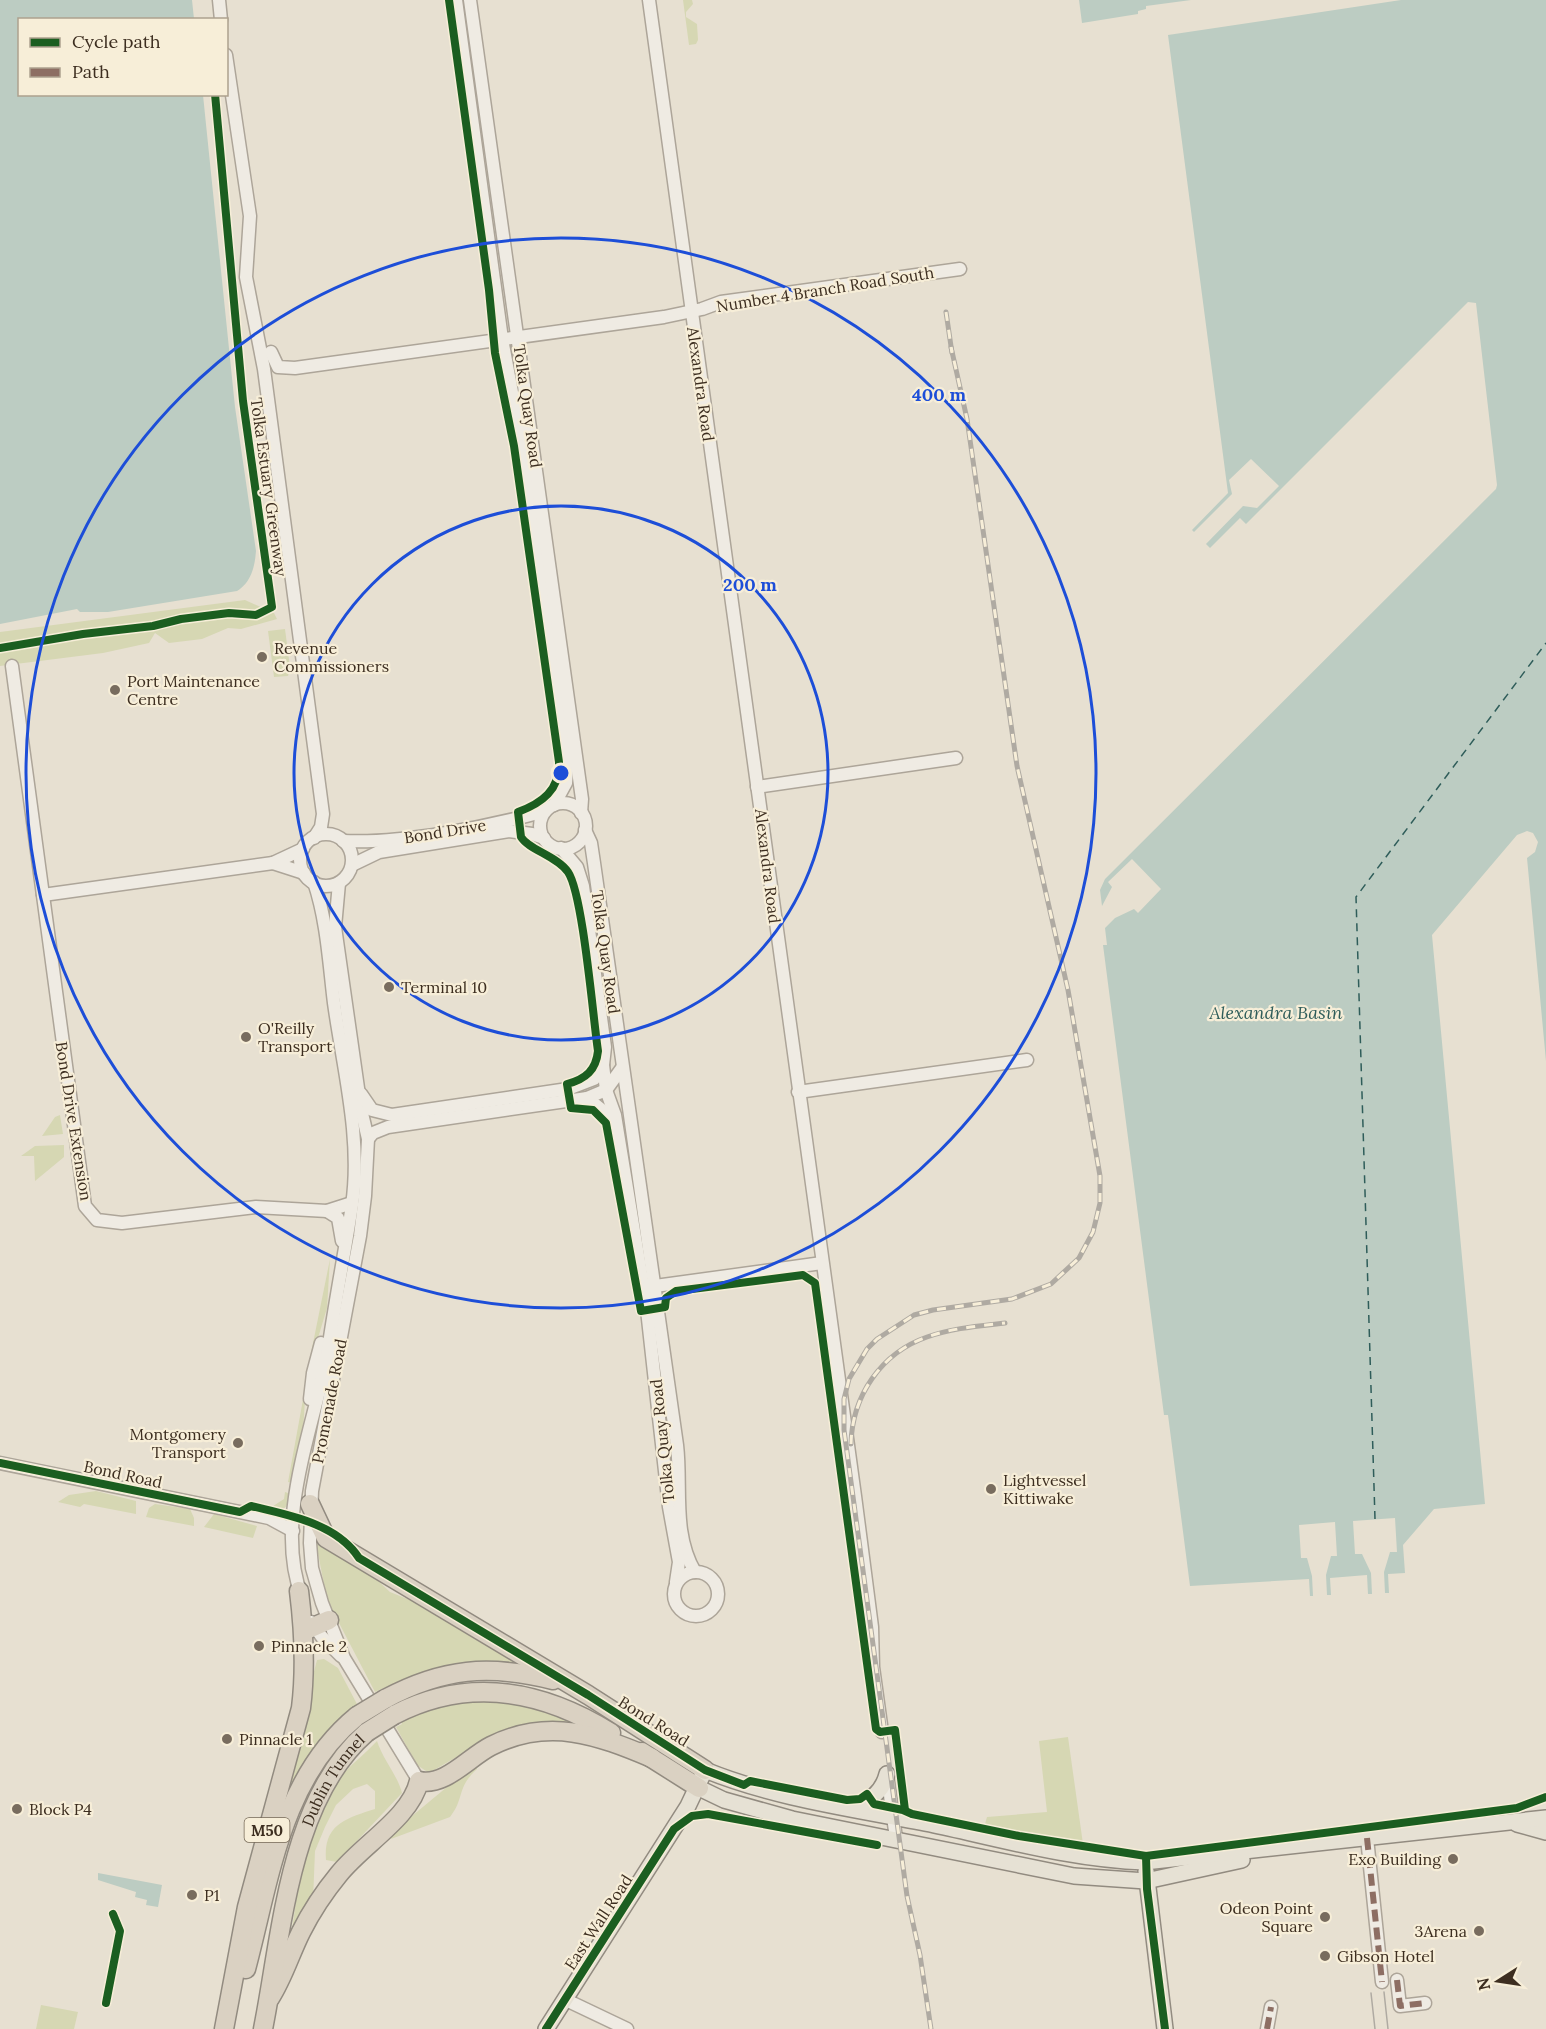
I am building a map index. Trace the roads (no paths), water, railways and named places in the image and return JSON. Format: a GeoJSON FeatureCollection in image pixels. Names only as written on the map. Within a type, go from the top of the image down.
{"type":"FeatureCollection","features":[{"type":"Feature","properties":{"kind":"highway"},"geometry":{"type":"LineString","coordinates":[[302,1506],[326,1538],[588,1695]]}},
{"type":"Feature","properties":{"kind":"highway","name":"M50"},"geometry":{"type":"LineString","coordinates":[[224,2029],[247,1906],[301,1708],[305,1676],[316,1626],[299,1591]]}},
{"type":"Feature","properties":{"kind":"highway","name":"Dublin Tunnel"},"geometry":{"type":"LineString","coordinates":[[263,2029],[295,1866],[313,1811],[329,1777],[356,1743],[390,1707],[425,1680],[485,1670],[517,1671],[553,1681],[588,1695]]}},
{"type":"Feature","properties":{"kind":"highway","name":"Dublin Tunnel"},"geometry":{"type":"LineString","coordinates":[[231,2029],[278,1842],[289,1809],[320,1754],[338,1732],[357,1716],[456,1694],[492,1691],[523,1694],[584,1718],[652,1758]]}},
{"type":"Feature","properties":{"kind":"highway","name":"Bond Road"},"geometry":{"type":"LineString","coordinates":[[588,1695],[702,1779]]}},
{"type":"Feature","properties":{"kind":"highway"},"geometry":{"type":"LineString","coordinates":[[419,1781],[428,1783],[443,1778],[492,1746],[543,1731],[589,1734],[652,1758]]}},
{"type":"Feature","properties":{"kind":"highway","name":"Bond Road"},"geometry":{"type":"LineString","coordinates":[[652,1758],[702,1779]]}},
{"type":"Feature","properties":{"kind":"highway","name":"M50"},"geometry":{"type":"LineString","coordinates":[[270,1998],[302,1930],[318,1904],[357,1854],[409,1806],[416,1795],[419,1781]]}},
{"type":"Feature","properties":{"kind":"main road"},"geometry":{"type":"LineString","coordinates":[[847,1807],[862,1804],[871,1799],[883,1785],[887,1774]]}},
{"type":"Feature","properties":{"kind":"main road"},"geometry":{"type":"LineString","coordinates":[[702,1779],[1036,1847],[1122,1861],[1145,1862],[1546,1818]]}},
{"type":"Feature","properties":{"kind":"main road"},"geometry":{"type":"LineString","coordinates":[[702,1779],[742,1806],[792,1819],[896,1838],[1074,1876],[1146,1881],[1243,1860],[1273,1849]]}},
{"type":"Feature","properties":{"kind":"main road","name":"East Wall Road"},"geometry":{"type":"LineString","coordinates":[[546,2029],[702,1779]]}},
{"type":"Feature","properties":{"kind":"main road"},"geometry":{"type":"LineString","coordinates":[[1497,1822],[1522,1825],[1546,1832]]}},
{"type":"Feature","properties":{"kind":"main road"},"geometry":{"type":"LineString","coordinates":[[1145,1862],[1156,1974],[1165,2029]]}},
{"type":"Feature","properties":{"kind":"main road"},"geometry":{"type":"LineString","coordinates":[[1156,1974],[1152,1984],[1156,2029]]}},
{"type":"Feature","properties":{"kind":"street"},"geometry":{"type":"LineString","coordinates":[[219,0],[221,18]]}},
{"type":"Feature","properties":{"kind":"street","name":"Tolka Quay Road"},"geometry":{"type":"LineString","coordinates":[[456,0],[502,339],[523,452],[567,769],[566,783],[550,808]]}},
{"type":"Feature","properties":{"kind":"street","name":"Tolka Quay Road"},"geometry":{"type":"LineString","coordinates":[[470,0],[582,799],[582,813]]}},
{"type":"Feature","properties":{"kind":"street","name":"Alexandra Road"},"geometry":{"type":"LineString","coordinates":[[649,0],[872,1627],[873,1667],[882,1732]]}},
{"type":"Feature","properties":{"kind":"street"},"geometry":{"type":"LineString","coordinates":[[42,896],[273,863],[303,849],[321,826],[323,814],[264,369],[246,277],[250,216],[228,68]]}},
{"type":"Feature","properties":{"kind":"street","name":"Number 4 Branch Road South"},"geometry":{"type":"LineString","coordinates":[[271,352],[278,367],[295,368],[664,317],[721,302],[960,269]]}},
{"type":"Feature","properties":{"kind":"street","name":"Bond Drive Extension"},"geometry":{"type":"LineString","coordinates":[[12,666],[81,1185],[89,1212],[98,1220],[122,1223],[256,1207],[327,1210],[352,1203]]}},
{"type":"Feature","properties":{"kind":"street"},"geometry":{"type":"LineString","coordinates":[[758,787],[956,758]]}},
{"type":"Feature","properties":{"kind":"street"},"geometry":{"type":"LineString","coordinates":[[567,803],[582,813],[585,830],[579,842],[561,848],[544,838],[540,822],[550,808],[567,803]]}},
{"type":"Feature","properties":{"kind":"street","name":"Bond Drive"},"geometry":{"type":"LineString","coordinates":[[343,841],[368,842],[472,827],[550,808]]}},
{"type":"Feature","properties":{"kind":"street","name":"Tolka Quay Road"},"geometry":{"type":"LineString","coordinates":[[585,830],[591,843],[634,1155],[649,1287],[669,1507],[679,1562],[676,1582]]}},
{"type":"Feature","properties":{"kind":"street","name":"Bond Drive"},"geometry":{"type":"LineString","coordinates":[[352,865],[379,852],[509,831],[526,832],[544,838]]}},
{"type":"Feature","properties":{"kind":"street"},"geometry":{"type":"LineString","coordinates":[[314,837],[328,834],[343,841],[351,854],[352,865],[339,883],[335,927],[357,1087],[372,1110],[392,1115],[568,1089],[594,1079],[603,1065]]}},
{"type":"Feature","properties":{"kind":"street","name":"Tolka Quay Road"},"geometry":{"type":"LineString","coordinates":[[561,848],[581,875],[605,1047],[603,1065],[606,1090],[615,1115],[621,1157],[649,1287],[678,1458],[679,1508],[684,1550],[695,1572]]}},
{"type":"Feature","properties":{"kind":"street"},"geometry":{"type":"LineString","coordinates":[[303,849],[301,860],[309,878]]}},
{"type":"Feature","properties":{"kind":"street"},"geometry":{"type":"LineString","coordinates":[[273,863],[330,885],[339,883]]}},
{"type":"Feature","properties":{"kind":"street","name":"Promenade Road"},"geometry":{"type":"LineString","coordinates":[[309,878],[320,902],[351,1120],[354,1167],[352,1203],[329,1344],[308,1433],[302,1506],[312,1568],[316,1626],[344,1659],[419,1781]]}},
{"type":"Feature","properties":{"kind":"street"},"geometry":{"type":"LineString","coordinates":[[798,1092],[1028,1060]]}},
{"type":"Feature","properties":{"kind":"street"},"geometry":{"type":"LineString","coordinates":[[368,1138],[373,1133],[388,1127],[586,1098],[606,1090],[622,1068]]}},
{"type":"Feature","properties":{"kind":"street","name":"Promenade Road"},"geometry":{"type":"LineString","coordinates":[[299,1591],[293,1531],[302,1506],[360,1236],[368,1138],[357,1087]]}},
{"type":"Feature","properties":{"kind":"street"},"geometry":{"type":"LineString","coordinates":[[586,1098],[608,1115],[617,1134]]}},
{"type":"Feature","properties":{"kind":"street"},"geometry":{"type":"LineString","coordinates":[[621,1157],[634,1155]]}},
{"type":"Feature","properties":{"kind":"street"},"geometry":{"type":"LineString","coordinates":[[327,1210],[338,1218],[344,1248]]}},
{"type":"Feature","properties":{"kind":"street"},"geometry":{"type":"LineString","coordinates":[[649,1287],[822,1263]]}},
{"type":"Feature","properties":{"kind":"street","name":"Bond Road"},"geometry":{"type":"LineString","coordinates":[[0,1463],[269,1518],[293,1531]]}},
{"type":"Feature","properties":{"kind":"street"},"geometry":{"type":"LineString","coordinates":[[269,1518],[302,1506]]}},
{"type":"Feature","properties":{"kind":"street"},"geometry":{"type":"LineString","coordinates":[[695,1572],[706,1574],[717,1586],[717,1601],[708,1612],[694,1616],[679,1608],[674,1594],[676,1582],[683,1575],[695,1572]]}},
{"type":"Feature","properties":{"kind":"street"},"geometry":{"type":"LineString","coordinates":[[887,1774],[896,1838]]}},
{"type":"Feature","properties":{"kind":"street"},"geometry":{"type":"LineString","coordinates":[[1367,1838],[1382,1982]]}},
{"type":"Feature","properties":{"kind":"street"},"geometry":{"type":"LineString","coordinates":[[1397,1980],[1400,2006],[1425,2003]]}},
{"type":"Feature","properties":{"kind":"street"},"geometry":{"type":"LineString","coordinates":[[564,1999],[627,2029]]}},
{"type":"Feature","properties":{"kind":"street"},"geometry":{"type":"LineString","coordinates":[[1267,2029],[1271,2007]]}},
{"type":"Feature","properties":{"kind":"water"},"geometry":{"type":"Polygon","coordinates":[[[0,0],[192,0],[194,18],[18,18],[18,96],[203,96],[235,407],[256,551],[255,562],[246,583],[237,591],[108,612],[80,612],[77,609],[0,624],[0,0]]]}},
{"type":"Feature","properties":{"kind":"water"},"geometry":{"type":"Polygon","coordinates":[[[1079,0],[1191,0],[1146,6],[1146,9],[1138,11],[1138,14],[1082,23],[1079,0]]]}},
{"type":"Feature","properties":{"kind":"water","name":"Alexandra Basin"},"geometry":{"type":"Polygon","coordinates":[[[1401,0],[1546,0],[1546,1061],[1527,858],[1535,852],[1538,842],[1533,833],[1527,831],[1517,835],[1432,935],[1485,1504],[1434,1509],[1403,1545],[1405,1573],[1388,1574],[1389,1593],[1385,1593],[1384,1572],[1390,1552],[1397,1552],[1395,1518],[1353,1521],[1355,1554],[1362,1554],[1371,1573],[1372,1594],[1368,1594],[1367,1575],[1330,1578],[1331,1595],[1327,1595],[1326,1575],[1331,1556],[1337,1556],[1335,1522],[1299,1525],[1301,1558],[1307,1558],[1312,1576],[1313,1596],[1310,1596],[1309,1579],[1190,1586],[1168,1415],[1164,1415],[1103,945],[1107,945],[1105,928],[1115,918],[1134,909],[1138,913],[1161,889],[1132,859],[1108,882],[1112,887],[1102,906],[1100,890],[1105,879],[1496,489],[1497,485],[1476,303],[1468,302],[1246,524],[1240,518],[1210,548],[1206,544],[1243,506],[1257,508],[1279,486],[1251,459],[1229,480],[1232,494],[1194,532],[1192,530],[1228,493],[1168,35],[1401,0]]]}},
{"type":"Feature","properties":{"kind":"water"},"geometry":{"type":"Polygon","coordinates":[[[98,1873],[162,1885],[158,1907],[146,1905],[147,1900],[135,1897],[136,1892],[98,1880],[98,1873]]]}},
{"type":"Feature","properties":{"kind":"tram line"},"geometry":{"type":"LineString","coordinates":[[1384,1992],[1388,2029]]}},
{"type":"Feature","properties":{"kind":"tram line"},"geometry":{"type":"LineString","coordinates":[[1371,1993],[1375,2029]]}},
{"type":"Feature","properties":{"kind":"railway"},"geometry":{"type":"LineString","coordinates":[[946,312],[952,353]]}},
{"type":"Feature","properties":{"kind":"railway"},"geometry":{"type":"LineString","coordinates":[[931,2029],[920,1955],[907,1896],[844,1430],[844,1399],[849,1379],[867,1349],[877,1339],[914,1315],[933,1310],[1012,1299],[1051,1284],[1079,1258],[1093,1232],[1100,1203],[1100,1176],[1068,990],[1017,766],[967,419],[951,347]]}},
{"type":"Feature","properties":{"kind":"railway"},"geometry":{"type":"LineString","coordinates":[[851,1444],[853,1426],[863,1393],[872,1378],[896,1354],[911,1344],[936,1334],[1005,1323]]}},
{"type":"Feature","properties":{"kind":"place","name":"Revenue Commissioners"},"geometry":{"type":"Point","coordinates":[262,657]}},
{"type":"Feature","properties":{"kind":"place","name":"Port Maintenance Centre"},"geometry":{"type":"Point","coordinates":[115,690]}},
{"type":"Feature","properties":{"kind":"place","name":"Terminal 10"},"geometry":{"type":"Point","coordinates":[389,987]}},
{"type":"Feature","properties":{"kind":"place","name":"O'Reilly Transport"},"geometry":{"type":"Point","coordinates":[246,1037]}},
{"type":"Feature","properties":{"kind":"place","name":"Montgomery Transport"},"geometry":{"type":"Point","coordinates":[238,1443]}},
{"type":"Feature","properties":{"kind":"place","name":"Lightvessel Kittiwake"},"geometry":{"type":"Point","coordinates":[991,1489]}},
{"type":"Feature","properties":{"kind":"place","name":"Pinnacle 2"},"geometry":{"type":"Point","coordinates":[259,1646]}},
{"type":"Feature","properties":{"kind":"place","name":"Pinnacle 1"},"geometry":{"type":"Point","coordinates":[227,1739]}},
{"type":"Feature","properties":{"kind":"place","name":"Block P4"},"geometry":{"type":"Point","coordinates":[17,1809]}},
{"type":"Feature","properties":{"kind":"place","name":"Exo Building"},"geometry":{"type":"Point","coordinates":[1453,1859]}},
{"type":"Feature","properties":{"kind":"place","name":"P1"},"geometry":{"type":"Point","coordinates":[192,1895]}},
{"type":"Feature","properties":{"kind":"place","name":"Odeon Point Square"},"geometry":{"type":"Point","coordinates":[1325,1917]}},
{"type":"Feature","properties":{"kind":"place","name":"3Arena"},"geometry":{"type":"Point","coordinates":[1479,1931]}},
{"type":"Feature","properties":{"kind":"place","name":"Gibson Hotel"},"geometry":{"type":"Point","coordinates":[1325,1956]}}]}
